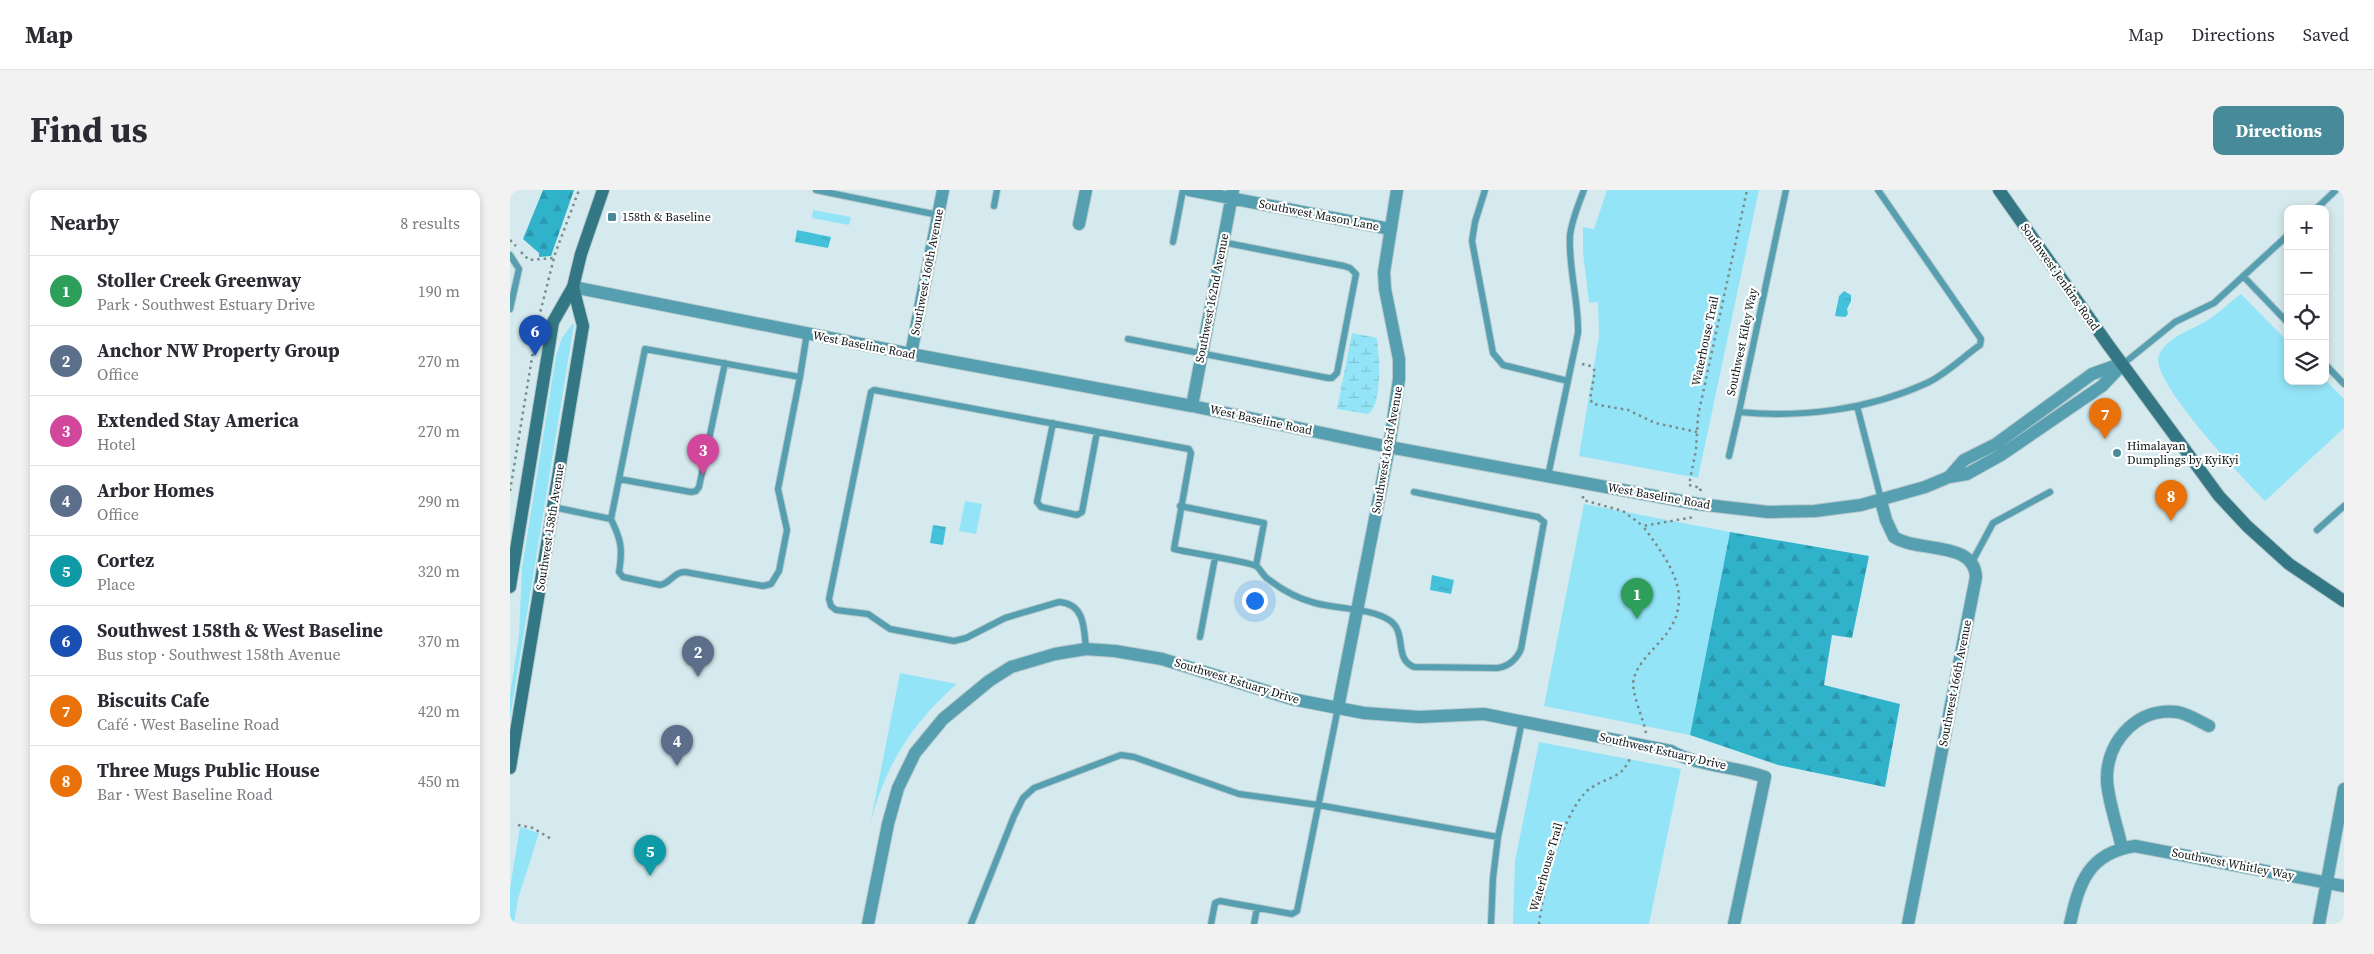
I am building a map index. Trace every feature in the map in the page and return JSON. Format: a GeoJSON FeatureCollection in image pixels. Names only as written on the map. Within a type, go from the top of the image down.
{"type":"FeatureCollection","features":[{"type":"Feature","properties":{"kind":"main road","name":"Southwest 158th Avenue"},"geometry":{"type":"LineString","coordinates":[[510,587],[553,322],[573,287],[583,246],[603,190]]}},
{"type":"Feature","properties":{"kind":"main road","name":"Southwest Jenkins Road"},"geometry":{"type":"LineString","coordinates":[[1999,190],[2123,364]]}},
{"type":"Feature","properties":{"kind":"main road","name":"Southwest 158th Avenue"},"geometry":{"type":"LineString","coordinates":[[510,768],[512,745],[582,326],[573,287]]}},
{"type":"Feature","properties":{"kind":"main road"},"geometry":{"type":"LineString","coordinates":[[2123,364],[2204,478],[2247,526],[2289,564],[2344,601]]}},
{"type":"Feature","properties":{"kind":"street","name":"Southwest 160th Avenue"},"geometry":{"type":"LineString","coordinates":[[911,354],[943,190]]}},
{"type":"Feature","properties":{"kind":"street"},"geometry":{"type":"LineString","coordinates":[[1079,224],[1086,190]]}},
{"type":"Feature","properties":{"kind":"street","name":"Southwest Mason Lane"},"geometry":{"type":"LineString","coordinates":[[1189,190],[1232,194],[1390,229]]}},
{"type":"Feature","properties":{"kind":"street","name":"Southwest 163rd Avenue"},"geometry":{"type":"LineString","coordinates":[[1338,708],[1389,447],[1399,379],[1399,359],[1385,289],[1384,260],[1397,190]]}},
{"type":"Feature","properties":{"kind":"street","name":"Southwest 162nd Avenue"},"geometry":{"type":"LineString","coordinates":[[1192,406],[1232,194]]}},
{"type":"Feature","properties":{"kind":"street","name":"West Baseline Road"},"geometry":{"type":"LineString","coordinates":[[573,287],[911,354],[1192,406],[1389,447],[1698,504],[1768,512],[1815,512],[1881,501],[1949,477],[1964,460],[1996,444],[2092,374],[2123,364]]}},
{"type":"Feature","properties":{"kind":"street"},"geometry":{"type":"LineString","coordinates":[[1881,501],[1890,530],[1899,540],[1959,552],[1972,562]]}},
{"type":"Feature","properties":{"kind":"street","name":"Southwest 166th Avenue"},"geometry":{"type":"LineString","coordinates":[[1908,924],[1976,576],[1972,562]]}},
{"type":"Feature","properties":{"kind":"street","name":"Southwest Estuary Drive"},"geometry":{"type":"LineString","coordinates":[[868,924],[888,824],[898,788],[915,753],[943,719],[964,700],[1011,667],[1055,654],[1086,649],[1114,651],[1162,659],[1292,699],[1338,708],[1395,716],[1484,714],[1671,751],[1681,757],[1746,770],[1764,777],[1734,924]]}},
{"type":"Feature","properties":{"kind":"street"},"geometry":{"type":"LineString","coordinates":[[2070,924],[2078,890],[2086,873],[2103,856],[2122,848],[2106,778],[2112,748],[2120,735],[2134,722],[2156,712],[2179,712],[2209,726]]}},
{"type":"Feature","properties":{"kind":"street"},"geometry":{"type":"LineString","coordinates":[[2319,924],[2344,789]]}},
{"type":"Feature","properties":{"kind":"street","name":"Southwest Whitley Way"},"geometry":{"type":"LineString","coordinates":[[2122,848],[2146,847],[2344,886]]}},
{"type":"Feature","properties":{"kind":"lane"},"geometry":{"type":"LineString","coordinates":[[816,190],[938,214]]}},
{"type":"Feature","properties":{"kind":"lane"},"geometry":{"type":"LineString","coordinates":[[994,206],[997,190]]}},
{"type":"Feature","properties":{"kind":"lane"},"geometry":{"type":"LineString","coordinates":[[1172,242],[1183,190]]}},
{"type":"Feature","properties":{"kind":"lane"},"geometry":{"type":"LineString","coordinates":[[1485,190],[1475,222],[1472,241],[1493,353],[1503,365],[1568,381]]}},
{"type":"Feature","properties":{"kind":"lane"},"geometry":{"type":"LineString","coordinates":[[1548,476],[1578,333],[1579,313],[1571,233],[1584,190]]}},
{"type":"Feature","properties":{"kind":"lane","name":"Southwest Kiley Way"},"geometry":{"type":"LineString","coordinates":[[1786,190],[1739,412],[1791,415],[1858,406],[1928,382],[1980,346],[1981,342],[1878,190]]}},
{"type":"Feature","properties":{"kind":"lane"},"geometry":{"type":"LineString","coordinates":[[2320,205],[2336,190]]}},
{"type":"Feature","properties":{"kind":"lane"},"geometry":{"type":"LineString","coordinates":[[2123,364],[2175,322],[2214,303],[2284,238]]}},
{"type":"Feature","properties":{"kind":"lane"},"geometry":{"type":"LineString","coordinates":[[1128,339],[1328,378],[1332,378],[1337,373],[1356,274],[1354,271],[1344,266],[1222,242]]}},
{"type":"Feature","properties":{"kind":"lane"},"geometry":{"type":"LineString","coordinates":[[510,255],[519,269],[510,309]]}},
{"type":"Feature","properties":{"kind":"lane"},"geometry":{"type":"LineString","coordinates":[[2243,276],[2284,319]]}},
{"type":"Feature","properties":{"kind":"lane"},"geometry":{"type":"LineString","coordinates":[[800,377],[645,349],[611,519],[621,541],[619,572],[623,577],[660,585],[664,584],[674,574],[685,572],[763,586],[770,584],[779,571],[787,530],[778,489],[800,377],[807,333]]}},
{"type":"Feature","properties":{"kind":"lane"},"geometry":{"type":"LineString","coordinates":[[620,479],[691,492],[696,491],[699,487],[725,363]]}},
{"type":"Feature","properties":{"kind":"lane"},"geometry":{"type":"LineString","coordinates":[[2329,368],[2344,384]]}},
{"type":"Feature","properties":{"kind":"lane"},"geometry":{"type":"LineString","coordinates":[[1086,649],[1083,619],[1075,606],[1067,602],[1059,602],[1005,618],[966,638],[954,641],[887,628],[868,614],[836,610],[831,606],[829,599],[871,392],[874,390],[1191,451],[1174,549],[1256,566],[1268,579],[1290,594],[1314,603],[1383,616],[1395,624],[1400,634],[1402,657],[1409,665],[1414,667],[1502,667],[1519,654],[1544,522],[1538,518],[1414,492]]}},
{"type":"Feature","properties":{"kind":"lane"},"geometry":{"type":"LineString","coordinates":[[1858,406],[1881,501]]}},
{"type":"Feature","properties":{"kind":"lane"},"geometry":{"type":"LineString","coordinates":[[1729,456],[1739,412]]}},
{"type":"Feature","properties":{"kind":"lane"},"geometry":{"type":"LineString","coordinates":[[1053,424],[1037,502],[1041,507],[1077,515],[1082,512],[1097,432]]}},
{"type":"Feature","properties":{"kind":"lane"},"geometry":{"type":"LineString","coordinates":[[1972,562],[1993,523],[2050,492]]}},
{"type":"Feature","properties":{"kind":"lane"},"geometry":{"type":"LineString","coordinates":[[1180,506],[1264,523],[1256,566]]}},
{"type":"Feature","properties":{"kind":"lane"},"geometry":{"type":"LineString","coordinates":[[2317,530],[2344,506]]}},
{"type":"Feature","properties":{"kind":"lane"},"geometry":{"type":"LineString","coordinates":[[553,507],[611,519]]}},
{"type":"Feature","properties":{"kind":"lane"},"geometry":{"type":"LineString","coordinates":[[1200,637],[1215,558]]}},
{"type":"Feature","properties":{"kind":"lane"},"geometry":{"type":"LineString","coordinates":[[1211,924],[1215,903],[1220,902],[1292,914],[1297,911],[1338,708]]}},
{"type":"Feature","properties":{"kind":"lane"},"geometry":{"type":"LineString","coordinates":[[1492,924],[1493,878],[1498,837],[1522,721]]}},
{"type":"Feature","properties":{"kind":"lane"},"geometry":{"type":"LineString","coordinates":[[971,924],[988,876],[1023,798],[1034,788],[1121,755],[1134,757],[1239,794],[1318,805],[1498,837]]}},
{"type":"Feature","properties":{"kind":"lane"},"geometry":{"type":"LineString","coordinates":[[1254,924],[1257,908]]}},
{"type":"Feature","properties":{"kind":"path","name":"Waterhouse Trail"},"geometry":{"type":"LineString","coordinates":[[1701,488],[1689,486],[1696,450],[1698,416],[1746,190]]}},
{"type":"Feature","properties":{"kind":"path"},"geometry":{"type":"LineString","coordinates":[[510,240],[528,260],[554,258]]}},
{"type":"Feature","properties":{"kind":"path"},"geometry":{"type":"LineString","coordinates":[[1572,361],[1594,368],[1595,374],[1590,399],[1593,404],[1628,410],[1655,423],[1697,432]]}},
{"type":"Feature","properties":{"kind":"path"},"geometry":{"type":"LineString","coordinates":[[1586,483],[1583,500],[1623,511],[1643,526],[1670,564],[1677,580],[1679,598],[1669,632],[1642,663],[1634,677],[1633,687],[1644,720],[1646,733]]}},
{"type":"Feature","properties":{"kind":"path"},"geometry":{"type":"LineString","coordinates":[[1643,526],[1696,517]]}},
{"type":"Feature","properties":{"kind":"path","name":"Waterhouse Trail"},"geometry":{"type":"LineString","coordinates":[[1539,924],[1544,898],[1563,832],[1572,810],[1585,792],[1623,770],[1633,754]]}},
{"type":"Feature","properties":{"kind":"path"},"geometry":{"type":"LineString","coordinates":[[518,825],[533,828],[553,840]]}},
{"type":"Feature","properties":{"kind":"green space"},"geometry":{"type":"Polygon","coordinates":[[[543,190],[574,190],[551,256],[539,257],[539,253],[523,239],[543,190]]]}},
{"type":"Feature","properties":{"kind":"green space"},"geometry":{"type":"Polygon","coordinates":[[[1607,190],[1759,190],[1698,478],[1579,456],[1599,336],[1598,302],[1589,303],[1583,252],[1583,227],[1594,229],[1607,190]]]}},
{"type":"Feature","properties":{"kind":"green space"},"geometry":{"type":"Polygon","coordinates":[[[813,210],[851,217],[849,225],[812,218],[813,210]]]}},
{"type":"Feature","properties":{"kind":"green space"},"geometry":{"type":"Polygon","coordinates":[[[2241,294],[2284,338],[2284,385],[2329,384],[2344,399],[2344,428],[2265,501],[2201,430],[2168,386],[2160,368],[2159,355],[2168,343],[2217,314],[2241,294]]]}},
{"type":"Feature","properties":{"kind":"green space"},"geometry":{"type":"Polygon","coordinates":[[[573,323],[510,718],[510,695],[519,635],[522,568],[556,356],[562,338],[573,323]]]}},
{"type":"Feature","properties":{"kind":"green space"},"geometry":{"type":"Polygon","coordinates":[[[1352,333],[1377,338],[1378,390],[1373,409],[1368,414],[1337,409],[1352,333]]]}},
{"type":"Feature","properties":{"kind":"green space"},"geometry":{"type":"Polygon","coordinates":[[[965,501],[982,504],[976,534],[959,531],[965,501]]]}},
{"type":"Feature","properties":{"kind":"green space"},"geometry":{"type":"Polygon","coordinates":[[[1584,504],[1730,532],[1690,735],[1544,706],[1584,504]]]}},
{"type":"Feature","properties":{"kind":"green space"},"geometry":{"type":"Polygon","coordinates":[[[1730,532],[1869,556],[1852,638],[1832,635],[1824,685],[1900,704],[1885,787],[1778,765],[1690,735],[1730,532]]]}},
{"type":"Feature","properties":{"kind":"green space"},"geometry":{"type":"Polygon","coordinates":[[[900,673],[957,684],[926,714],[902,747],[883,784],[870,825],[900,673]]]}},
{"type":"Feature","properties":{"kind":"green space"},"geometry":{"type":"Polygon","coordinates":[[[1539,742],[1681,769],[1649,924],[1513,924],[1515,861],[1539,742]]]}},
{"type":"Feature","properties":{"kind":"green space"},"geometry":{"type":"Polygon","coordinates":[[[520,827],[539,833],[518,899],[514,924],[510,924],[510,888],[520,827]]]}},
{"type":"Feature","properties":{"kind":"water"},"geometry":{"type":"Polygon","coordinates":[[[797,230],[831,237],[828,248],[795,242],[797,230]]]}},
{"type":"Feature","properties":{"kind":"water"},"geometry":{"type":"Polygon","coordinates":[[[1844,291],[1851,295],[1851,301],[1847,309],[1848,314],[1845,317],[1835,316],[1839,296],[1844,291]]]}},
{"type":"Feature","properties":{"kind":"water"},"geometry":{"type":"Polygon","coordinates":[[[933,525],[946,527],[943,545],[930,543],[933,525]]]}},
{"type":"Feature","properties":{"kind":"water"},"geometry":{"type":"Polygon","coordinates":[[[1432,575],[1454,580],[1451,594],[1430,590],[1432,575]]]}},
{"type":"Feature","properties":{"kind":"place","name":"158th & Baseline"},"geometry":{"type":"Point","coordinates":[612,217]}},
{"type":"Feature","properties":{"kind":"place","name":"Southwest 158th & West Baseline"},"geometry":{"type":"Point","coordinates":[535,356]}},
{"type":"Feature","properties":{"kind":"place","name":"Biscuits Cafe"},"geometry":{"type":"Point","coordinates":[2105,439]}},
{"type":"Feature","properties":{"kind":"place","name":"Himalayan Dumplings by KyiKyi"},"geometry":{"type":"Point","coordinates":[2117,453]}},
{"type":"Feature","properties":{"kind":"place","name":"Extended Stay America"},"geometry":{"type":"Point","coordinates":[703,475]}},
{"type":"Feature","properties":{"kind":"place","name":"Three Mugs Public House"},"geometry":{"type":"Point","coordinates":[2171,521]}},
{"type":"Feature","properties":{"kind":"place","name":"Stoller Creek Greenway"},"geometry":{"type":"Point","coordinates":[1637,619]}},
{"type":"Feature","properties":{"kind":"place","name":"Anchor NW Property Group"},"geometry":{"type":"Point","coordinates":[698,677]}},
{"type":"Feature","properties":{"kind":"place","name":"Arbor Homes"},"geometry":{"type":"Point","coordinates":[677,766]}},
{"type":"Feature","properties":{"kind":"place","name":"Cortez"},"geometry":{"type":"Point","coordinates":[650,876]}}]}
